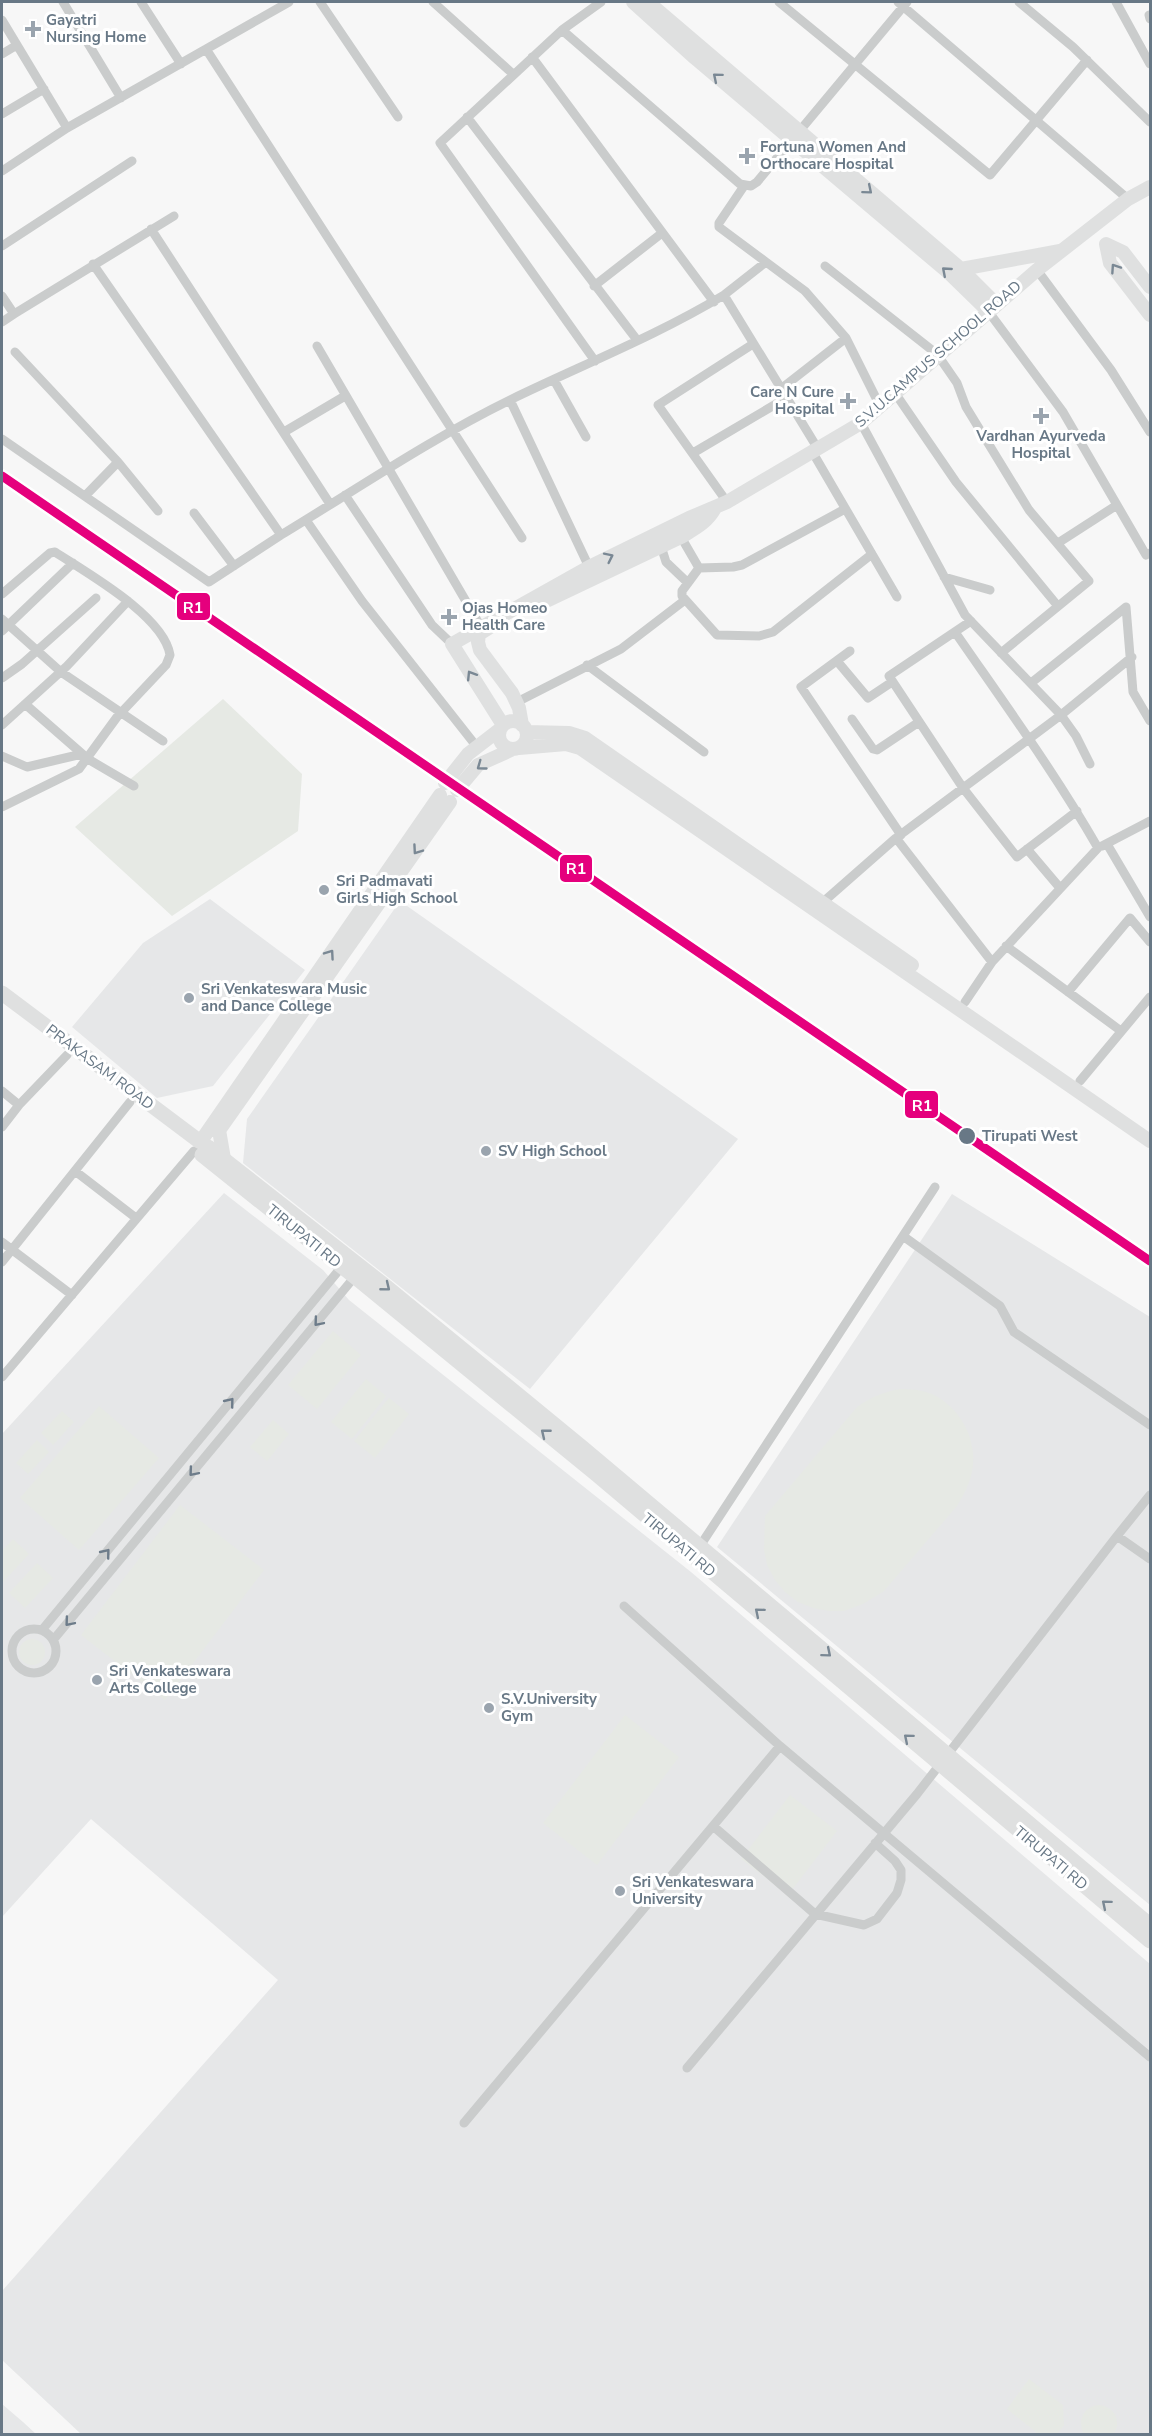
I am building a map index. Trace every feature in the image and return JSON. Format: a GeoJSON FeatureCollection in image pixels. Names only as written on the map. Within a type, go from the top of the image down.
{"type":"FeatureCollection","features":[{"type":"Feature","properties":{"kind":"main road","name":"PRAKASAM ROAD"},"geometry":{"type":"LineString","coordinates":[[2,993],[201,1147]]}},
{"type":"Feature","properties":{"kind":"main road","name":"PRAKASAM ROAD"},"geometry":{"type":"LineString","coordinates":[[2,1006],[130,1102],[201,1147]]}},
{"type":"Feature","properties":{"kind":"main road","name":"TIRUPATI RD"},"geometry":{"type":"LineString","coordinates":[[201,1147],[224,1159],[345,1262]]}},
{"type":"Feature","properties":{"kind":"main road","name":"TIRUPATI RD"},"geometry":{"type":"LineString","coordinates":[[201,1147],[359,1272],[600,1470],[944,1760],[1150,1925]]}},
{"type":"Feature","properties":{"kind":"main road","name":"TIRUPATI RD"},"geometry":{"type":"LineString","coordinates":[[600,1470],[700,1546],[1150,1941]]}},
{"type":"Feature","properties":{"kind":"street"},"geometry":{"type":"LineString","coordinates":[[63,2],[121,98]]}},
{"type":"Feature","properties":{"kind":"street"},"geometry":{"type":"LineString","coordinates":[[141,2],[181,64]]}},
{"type":"Feature","properties":{"kind":"street"},"geometry":{"type":"LineString","coordinates":[[2,171],[67,128],[289,2]]}},
{"type":"Feature","properties":{"kind":"street"},"geometry":{"type":"LineString","coordinates":[[320,2],[398,117]]}},
{"type":"Feature","properties":{"kind":"street"},"geometry":{"type":"LineString","coordinates":[[433,2],[513,74]]}},
{"type":"Feature","properties":{"kind":"street"},"geometry":{"type":"LineString","coordinates":[[595,361],[440,143],[562,30],[601,2]]}},
{"type":"Feature","properties":{"kind":"street"},"geometry":{"type":"LineString","coordinates":[[633,2],[663,30],[961,269],[992,307],[1063,412],[1146,555],[1150,553]]}},
{"type":"Feature","properties":{"kind":"street"},"geometry":{"type":"LineString","coordinates":[[648,2],[949,273],[992,307]]}},
{"type":"Feature","properties":{"kind":"street"},"geometry":{"type":"LineString","coordinates":[[779,2],[990,175],[1087,60]]}},
{"type":"Feature","properties":{"kind":"street"},"geometry":{"type":"LineString","coordinates":[[1019,2],[1087,60],[1150,122]]}},
{"type":"Feature","properties":{"kind":"street"},"geometry":{"type":"LineString","coordinates":[[1116,2],[1147,50],[1150,64]]}},
{"type":"Feature","properties":{"kind":"street"},"geometry":{"type":"LineString","coordinates":[[562,30],[744,186],[751,186],[757,182],[903,3],[1128,200]]}},
{"type":"Feature","properties":{"kind":"street"},"geometry":{"type":"LineString","coordinates":[[2,20],[67,128]]}},
{"type":"Feature","properties":{"kind":"street"},"geometry":{"type":"LineString","coordinates":[[2,54],[17,45]]}},
{"type":"Feature","properties":{"kind":"street"},"geometry":{"type":"LineString","coordinates":[[206,49],[522,538]]}},
{"type":"Feature","properties":{"kind":"street"},"geometry":{"type":"LineString","coordinates":[[532,57],[714,302]]}},
{"type":"Feature","properties":{"kind":"street"},"geometry":{"type":"LineString","coordinates":[[2,114],[44,88]]}},
{"type":"Feature","properties":{"kind":"street"},"geometry":{"type":"LineString","coordinates":[[467,117],[637,340]]}},
{"type":"Feature","properties":{"kind":"street"},"geometry":{"type":"LineString","coordinates":[[2,246],[132,161]]}},
{"type":"Feature","properties":{"kind":"street"},"geometry":{"type":"LineString","coordinates":[[744,186],[719,223],[719,227],[806,291],[846,338],[880,405]]}},
{"type":"Feature","properties":{"kind":"street","name":"S.V.U.CAMPUS SCHOOL ROAD"},"geometry":{"type":"LineString","coordinates":[[452,644],[589,567],[721,505],[861,423],[937,354],[1036,270],[1128,200],[1150,187]]}},
{"type":"Feature","properties":{"kind":"street"},"geometry":{"type":"LineString","coordinates":[[2,322],[174,216]]}},
{"type":"Feature","properties":{"kind":"street"},"geometry":{"type":"LineString","coordinates":[[1093,226],[1106,244],[1110,263],[1150,315]]}},
{"type":"Feature","properties":{"kind":"street"},"geometry":{"type":"LineString","coordinates":[[151,229],[330,504]]}},
{"type":"Feature","properties":{"kind":"street"},"geometry":{"type":"LineString","coordinates":[[594,286],[662,233]]}},
{"type":"Feature","properties":{"kind":"street"},"geometry":{"type":"LineString","coordinates":[[1106,244],[1123,252],[1150,287]]}},
{"type":"Feature","properties":{"kind":"street"},"geometry":{"type":"LineString","coordinates":[[961,269],[1062,250]]}},
{"type":"Feature","properties":{"kind":"street"},"geometry":{"type":"LineString","coordinates":[[2,439],[206,580],[211,580],[330,504],[510,400],[714,302],[766,262]]}},
{"type":"Feature","properties":{"kind":"street"},"geometry":{"type":"LineString","coordinates":[[93,264],[281,535]]}},
{"type":"Feature","properties":{"kind":"street"},"geometry":{"type":"LineString","coordinates":[[825,266],[937,354],[957,383],[966,407],[1029,510],[1089,581],[1001,653]]}},
{"type":"Feature","properties":{"kind":"street"},"geometry":{"type":"LineString","coordinates":[[1036,270],[1111,370],[1150,432]]}},
{"type":"Feature","properties":{"kind":"street"},"geometry":{"type":"LineString","coordinates":[[2,296],[14,314]]}},
{"type":"Feature","properties":{"kind":"street"},"geometry":{"type":"LineString","coordinates":[[724,296],[788,398],[846,509],[897,597]]}},
{"type":"Feature","properties":{"kind":"street"},"geometry":{"type":"LineString","coordinates":[[782,388],[846,338]]}},
{"type":"Feature","properties":{"kind":"street"},"geometry":{"type":"LineString","coordinates":[[721,505],[693,453],[658,405],[753,344]]}},
{"type":"Feature","properties":{"kind":"street"},"geometry":{"type":"LineString","coordinates":[[317,346],[481,627]]}},
{"type":"Feature","properties":{"kind":"street"},"geometry":{"type":"LineString","coordinates":[[15,352],[118,462],[158,511]]}},
{"type":"Feature","properties":{"kind":"street"},"geometry":{"type":"LineString","coordinates":[[554,380],[586,437]]}},
{"type":"Feature","properties":{"kind":"street"},"geometry":{"type":"LineString","coordinates":[[895,393],[956,482],[1057,605]]}},
{"type":"Feature","properties":{"kind":"street"},"geometry":{"type":"LineString","coordinates":[[284,432],[345,396]]}},
{"type":"Feature","properties":{"kind":"street"},"geometry":{"type":"LineString","coordinates":[[693,453],[788,398]]}},
{"type":"Feature","properties":{"kind":"street"},"geometry":{"type":"LineString","coordinates":[[510,400],[589,567]]}},
{"type":"Feature","properties":{"kind":"street"},"geometry":{"type":"LineString","coordinates":[[861,423],[965,615],[1061,715],[1076,736],[1090,764]]}},
{"type":"Feature","properties":{"kind":"street"},"geometry":{"type":"LineString","coordinates":[[85,496],[118,462]]}},
{"type":"Feature","properties":{"kind":"street"},"geometry":{"type":"LineString","coordinates":[[345,495],[432,625],[452,644],[501,728],[500,743],[515,749],[566,744],[580,748],[1150,1141]]}},
{"type":"Feature","properties":{"kind":"street","name":"S.V.U.CAMPUS SCHOOL ROAD"},"geometry":{"type":"LineString","coordinates":[[525,729],[517,702],[480,650],[477,642],[479,634],[681,537],[705,522],[721,505]]}},
{"type":"Feature","properties":{"kind":"street"},"geometry":{"type":"LineString","coordinates":[[1058,543],[1116,505]]}},
{"type":"Feature","properties":{"kind":"street"},"geometry":{"type":"LineString","coordinates":[[846,509],[742,565],[699,568],[681,593],[717,635],[764,636],[872,554]]}},
{"type":"Feature","properties":{"kind":"street"},"geometry":{"type":"LineString","coordinates":[[195,513],[234,566]]}},
{"type":"Feature","properties":{"kind":"street"},"geometry":{"type":"LineString","coordinates":[[306,520],[362,601],[477,747]]}},
{"type":"Feature","properties":{"kind":"street"},"geometry":{"type":"LineString","coordinates":[[681,537],[699,568]]}},
{"type":"Feature","properties":{"kind":"street"},"geometry":{"type":"LineString","coordinates":[[661,546],[666,562],[688,583]]}},
{"type":"Feature","properties":{"kind":"street"},"geometry":{"type":"LineString","coordinates":[[2,594],[50,553],[55,552],[136,605],[164,637],[170,655],[166,665],[121,713],[85,756],[75,772],[2,807]]}},
{"type":"Feature","properties":{"kind":"street"},"geometry":{"type":"LineString","coordinates":[[73,564],[4,625],[61,672],[163,741]]}},
{"type":"Feature","properties":{"kind":"street"},"geometry":{"type":"LineString","coordinates":[[944,577],[990,590]]}},
{"type":"Feature","properties":{"kind":"street"},"geometry":{"type":"LineString","coordinates":[[2,678],[37,651],[96,598]]}},
{"type":"Feature","properties":{"kind":"street"},"geometry":{"type":"LineString","coordinates":[[517,702],[621,649],[685,600]]}},
{"type":"Feature","properties":{"kind":"street"},"geometry":{"type":"LineString","coordinates":[[2,724],[61,672],[128,601]]}},
{"type":"Feature","properties":{"kind":"street"},"geometry":{"type":"LineString","coordinates":[[1031,684],[1126,607],[1133,692],[1150,721]]}},
{"type":"Feature","properties":{"kind":"street"},"geometry":{"type":"LineString","coordinates":[[971,621],[889,676],[892,682],[963,788],[1017,857],[1077,811]]}},
{"type":"Feature","properties":{"kind":"street"},"geometry":{"type":"LineString","coordinates":[[954,632],[1150,916]]}},
{"type":"Feature","properties":{"kind":"street"},"geometry":{"type":"LineString","coordinates":[[850,651],[801,687],[898,836],[992,962]]}},
{"type":"Feature","properties":{"kind":"street"},"geometry":{"type":"LineString","coordinates":[[822,903],[898,836],[1061,715],[1131,657]]}},
{"type":"Feature","properties":{"kind":"street"},"geometry":{"type":"LineString","coordinates":[[837,661],[868,698],[892,682]]}},
{"type":"Feature","properties":{"kind":"street"},"geometry":{"type":"LineString","coordinates":[[588,665],[704,752]]}},
{"type":"Feature","properties":{"kind":"street"},"geometry":{"type":"LineString","coordinates":[[25,704],[85,756],[134,786]]}},
{"type":"Feature","properties":{"kind":"street"},"geometry":{"type":"LineString","coordinates":[[852,720],[877,750],[919,722]]}},
{"type":"Feature","properties":{"kind":"street"},"geometry":{"type":"LineString","coordinates":[[2,1377],[136,1218],[219,1130],[251,1088],[448,793],[468,754],[510,721],[525,729],[569,733],[585,738],[1150,1130]]}},
{"type":"Feature","properties":{"kind":"street"},"geometry":{"type":"LineString","coordinates":[[201,1147],[448,793],[478,765],[526,742],[525,729]]}},
{"type":"Feature","properties":{"kind":"street"},"geometry":{"type":"LineString","coordinates":[[2,756],[27,767],[85,756]]}},
{"type":"Feature","properties":{"kind":"street"},"geometry":{"type":"LineString","coordinates":[[965,1002],[992,962],[1006,946],[1102,846],[1150,821]]}},
{"type":"Feature","properties":{"kind":"street"},"geometry":{"type":"LineString","coordinates":[[1027,849],[1060,888]]}},
{"type":"Feature","properties":{"kind":"street"},"geometry":{"type":"LineString","coordinates":[[1068,992],[1130,918],[1150,942]]}},
{"type":"Feature","properties":{"kind":"street"},"geometry":{"type":"LineString","coordinates":[[1006,946],[1121,1031]]}},
{"type":"Feature","properties":{"kind":"street"},"geometry":{"type":"LineString","coordinates":[[1080,1081],[1150,998]]}},
{"type":"Feature","properties":{"kind":"street"},"geometry":{"type":"LineString","coordinates":[[2,1127],[19,1105],[68,1055]]}},
{"type":"Feature","properties":{"kind":"street"},"geometry":{"type":"LineString","coordinates":[[2,1091],[19,1105]]}},
{"type":"Feature","properties":{"kind":"street"},"geometry":{"type":"LineString","coordinates":[[2,1262],[130,1102]]}},
{"type":"Feature","properties":{"kind":"street"},"geometry":{"type":"LineString","coordinates":[[219,1130],[224,1159]]}},
{"type":"Feature","properties":{"kind":"street"},"geometry":{"type":"LineString","coordinates":[[75,1171],[136,1218]]}},
{"type":"Feature","properties":{"kind":"street"},"geometry":{"type":"LineString","coordinates":[[700,1546],[935,1187]]}},
{"type":"Feature","properties":{"kind":"street"},"geometry":{"type":"LineString","coordinates":[[903,1236],[1000,1306],[1014,1332],[1150,1425]]}},
{"type":"Feature","properties":{"kind":"street"},"geometry":{"type":"LineString","coordinates":[[2,1242],[72,1295]]}},
{"type":"Feature","properties":{"kind":"street"},"geometry":{"type":"LineString","coordinates":[[42,1630],[345,1262]]}},
{"type":"Feature","properties":{"kind":"street"},"geometry":{"type":"LineString","coordinates":[[54,1639],[359,1272]]}},
{"type":"Feature","properties":{"kind":"street"},"geometry":{"type":"LineString","coordinates":[[687,2068],[944,1760],[1150,1495]]}},
{"type":"Feature","properties":{"kind":"street"},"geometry":{"type":"LineString","coordinates":[[1117,1536],[1150,1559]]}},
{"type":"Feature","properties":{"kind":"street"},"geometry":{"type":"LineString","coordinates":[[624,1606],[780,1746],[1150,2057]]}},
{"type":"Feature","properties":{"kind":"street"},"geometry":{"type":"LineString","coordinates":[[26,1630],[42,1630],[54,1639],[56,1655],[48,1668],[37,1673],[21,1668],[12,1654],[14,1641],[26,1630]]}},
{"type":"Feature","properties":{"kind":"street"},"geometry":{"type":"LineString","coordinates":[[464,2123],[780,1746]]}},
{"type":"Feature","properties":{"kind":"street"},"geometry":{"type":"LineString","coordinates":[[713,1826],[815,1914],[864,1925],[877,1919],[897,1893],[901,1880],[901,1870],[895,1861],[874,1843]]}},
{"type":"Feature","properties":{"kind":"shaded area"},"geometry":{"type":"Polygon","coordinates":[[[223,699],[302,774],[298,831],[172,916],[75,827],[223,699]]]}},
{"type":"Feature","properties":{"kind":"shaded area","name":"Sri Venkateswara Music and Dance College"},"geometry":{"type":"Polygon","coordinates":[[[210,899],[305,970],[213,1086],[157,1098],[72,1027],[143,943],[210,899]]]}},
{"type":"Feature","properties":{"kind":"shaded area","name":"SV High School"},"geometry":{"type":"Polygon","coordinates":[[[400,901],[738,1139],[530,1389],[243,1163],[247,1119],[400,901]]]}},
{"type":"Feature","properties":{"kind":"shaded area","name":"Sri Venkateswara University"},"geometry":{"type":"Polygon","coordinates":[[[224,1193],[323,1270],[349,1300],[691,1572],[1150,1964],[1150,2434],[81,2434],[2,2360],[2,2291],[278,1980],[91,1819],[2,1917],[2,1434],[224,1193]]]}},
{"type":"Feature","properties":{"kind":"shaded area"},"geometry":{"type":"Polygon","coordinates":[[[952,1194],[1150,1317],[1150,1905],[717,1547],[952,1194]]]}},
{"type":"Feature","properties":{"kind":"shaded area"},"geometry":{"type":"Polygon","coordinates":[[[333,1331],[361,1355],[317,1409],[288,1385],[333,1331]]]}},
{"type":"Feature","properties":{"kind":"shaded area"},"geometry":{"type":"Polygon","coordinates":[[[366,1379],[386,1396],[352,1439],[331,1422],[366,1379]]]}},
{"type":"Feature","properties":{"kind":"shaded area"},"geometry":{"type":"Polygon","coordinates":[[[900,1389],[932,1394],[943,1400],[960,1418],[971,1440],[973,1452],[971,1476],[965,1491],[957,1506],[884,1591],[863,1604],[844,1611],[813,1608],[798,1602],[785,1592],[767,1565],[764,1550],[765,1516],[857,1407],[877,1395],[900,1389]]]}},
{"type":"Feature","properties":{"kind":"shaded area"},"geometry":{"type":"Polygon","coordinates":[[[389,1398],[409,1414],[375,1458],[354,1441],[389,1398]]]}},
{"type":"Feature","properties":{"kind":"shaded area"},"geometry":{"type":"Polygon","coordinates":[[[99,1406],[159,1458],[79,1550],[20,1498],[99,1406]]]}},
{"type":"Feature","properties":{"kind":"shaded area"},"geometry":{"type":"Polygon","coordinates":[[[62,1411],[74,1422],[53,1445],[41,1433],[62,1411]]]}},
{"type":"Feature","properties":{"kind":"shaded area"},"geometry":{"type":"Polygon","coordinates":[[[273,1420],[289,1434],[267,1461],[250,1447],[273,1420]]]}},
{"type":"Feature","properties":{"kind":"shaded area"},"geometry":{"type":"Polygon","coordinates":[[[37,1440],[49,1452],[28,1474],[16,1463],[37,1440]]]}},
{"type":"Feature","properties":{"kind":"shaded area"},"geometry":{"type":"Polygon","coordinates":[[[180,1505],[264,1570],[165,1700],[81,1635],[180,1505]]]}},
{"type":"Feature","properties":{"kind":"shaded area"},"geometry":{"type":"Polygon","coordinates":[[[13,1539],[29,1554],[2,1583],[2,1551],[13,1539]]]}},
{"type":"Feature","properties":{"kind":"shaded area"},"geometry":{"type":"Polygon","coordinates":[[[37,1563],[53,1578],[25,1608],[9,1593],[37,1563]]]}},
{"type":"Feature","properties":{"kind":"shaded area"},"geometry":{"type":"Polygon","coordinates":[[[32,1639],[41,1643],[45,1652],[41,1661],[32,1665],[23,1661],[19,1652],[23,1643],[32,1639]]]}},
{"type":"Feature","properties":{"kind":"shaded area"},"geometry":{"type":"Polygon","coordinates":[[[625,1715],[679,1757],[597,1865],[543,1823],[625,1715]]]}},
{"type":"Feature","properties":{"kind":"shaded area"},"geometry":{"type":"Polygon","coordinates":[[[790,1795],[837,1831],[788,1895],[741,1859],[790,1795]]]}},
{"type":"Feature","properties":{"kind":"shaded area"},"geometry":{"type":"Polygon","coordinates":[[[1029,2379],[1063,2405],[1064,2425],[1057,2434],[1035,2434],[1036,2432],[1007,2409],[1029,2379]]]}},
{"type":"Feature","properties":{"kind":"shaded area"},"geometry":{"type":"Polygon","coordinates":[[[2,2404],[23,2422],[36,2434],[2,2434],[2,2404]]]}},
{"type":"Feature","properties":{"kind":"shaded area"},"geometry":{"type":"Polygon","coordinates":[[[1098,2405],[1108,2408],[1115,2415],[1117,2424],[1114,2434],[1083,2433],[1081,2423],[1085,2411],[1098,2405]]]}},
{"type":"Feature","properties":{"kind":"railway"},"geometry":{"type":"LineString","coordinates":[[2,476],[1150,1261]]}},
{"type":"Feature","properties":{"kind":"transit line","name":"R1"},"geometry":{"type":"LineString","coordinates":[[2,476],[1150,1261]]}},
{"type":"Feature","properties":{"kind":"place","name":"Gayatri Nursing Home"},"geometry":{"type":"Point","coordinates":[33,29]}},
{"type":"Feature","properties":{"kind":"place","name":"Fortuna Women And Orthocare Hospital"},"geometry":{"type":"Point","coordinates":[747,156]}},
{"type":"Feature","properties":{"kind":"place","name":"Care N Cure Hospital"},"geometry":{"type":"Point","coordinates":[848,401]}},
{"type":"Feature","properties":{"kind":"place","name":"Vardhan Ayurveda Hospital"},"geometry":{"type":"Point","coordinates":[1041,416]}},
{"type":"Feature","properties":{"kind":"place","name":"Ojas Homeo Health Care"},"geometry":{"type":"Point","coordinates":[449,617]}},
{"type":"Feature","properties":{"kind":"place","name":"Sri Padmavati Girls High School"},"geometry":{"type":"Point","coordinates":[324,890]}},
{"type":"Feature","properties":{"kind":"place","name":"Sri Venkateswara Music and Dance College"},"geometry":{"type":"Point","coordinates":[189,998]}},
{"type":"Feature","properties":{"kind":"place","name":"Tirupati West"},"geometry":{"type":"Point","coordinates":[967,1136]}},
{"type":"Feature","properties":{"kind":"place","name":"SV High School"},"geometry":{"type":"Point","coordinates":[486,1151]}},
{"type":"Feature","properties":{"kind":"place","name":"Sri Venkateswara Arts College"},"geometry":{"type":"Point","coordinates":[97,1680]}},
{"type":"Feature","properties":{"kind":"place","name":"S.V.University Gym"},"geometry":{"type":"Point","coordinates":[489,1708]}},
{"type":"Feature","properties":{"kind":"place","name":"Sri Venkateswara University"},"geometry":{"type":"Point","coordinates":[620,1891]}}]}
